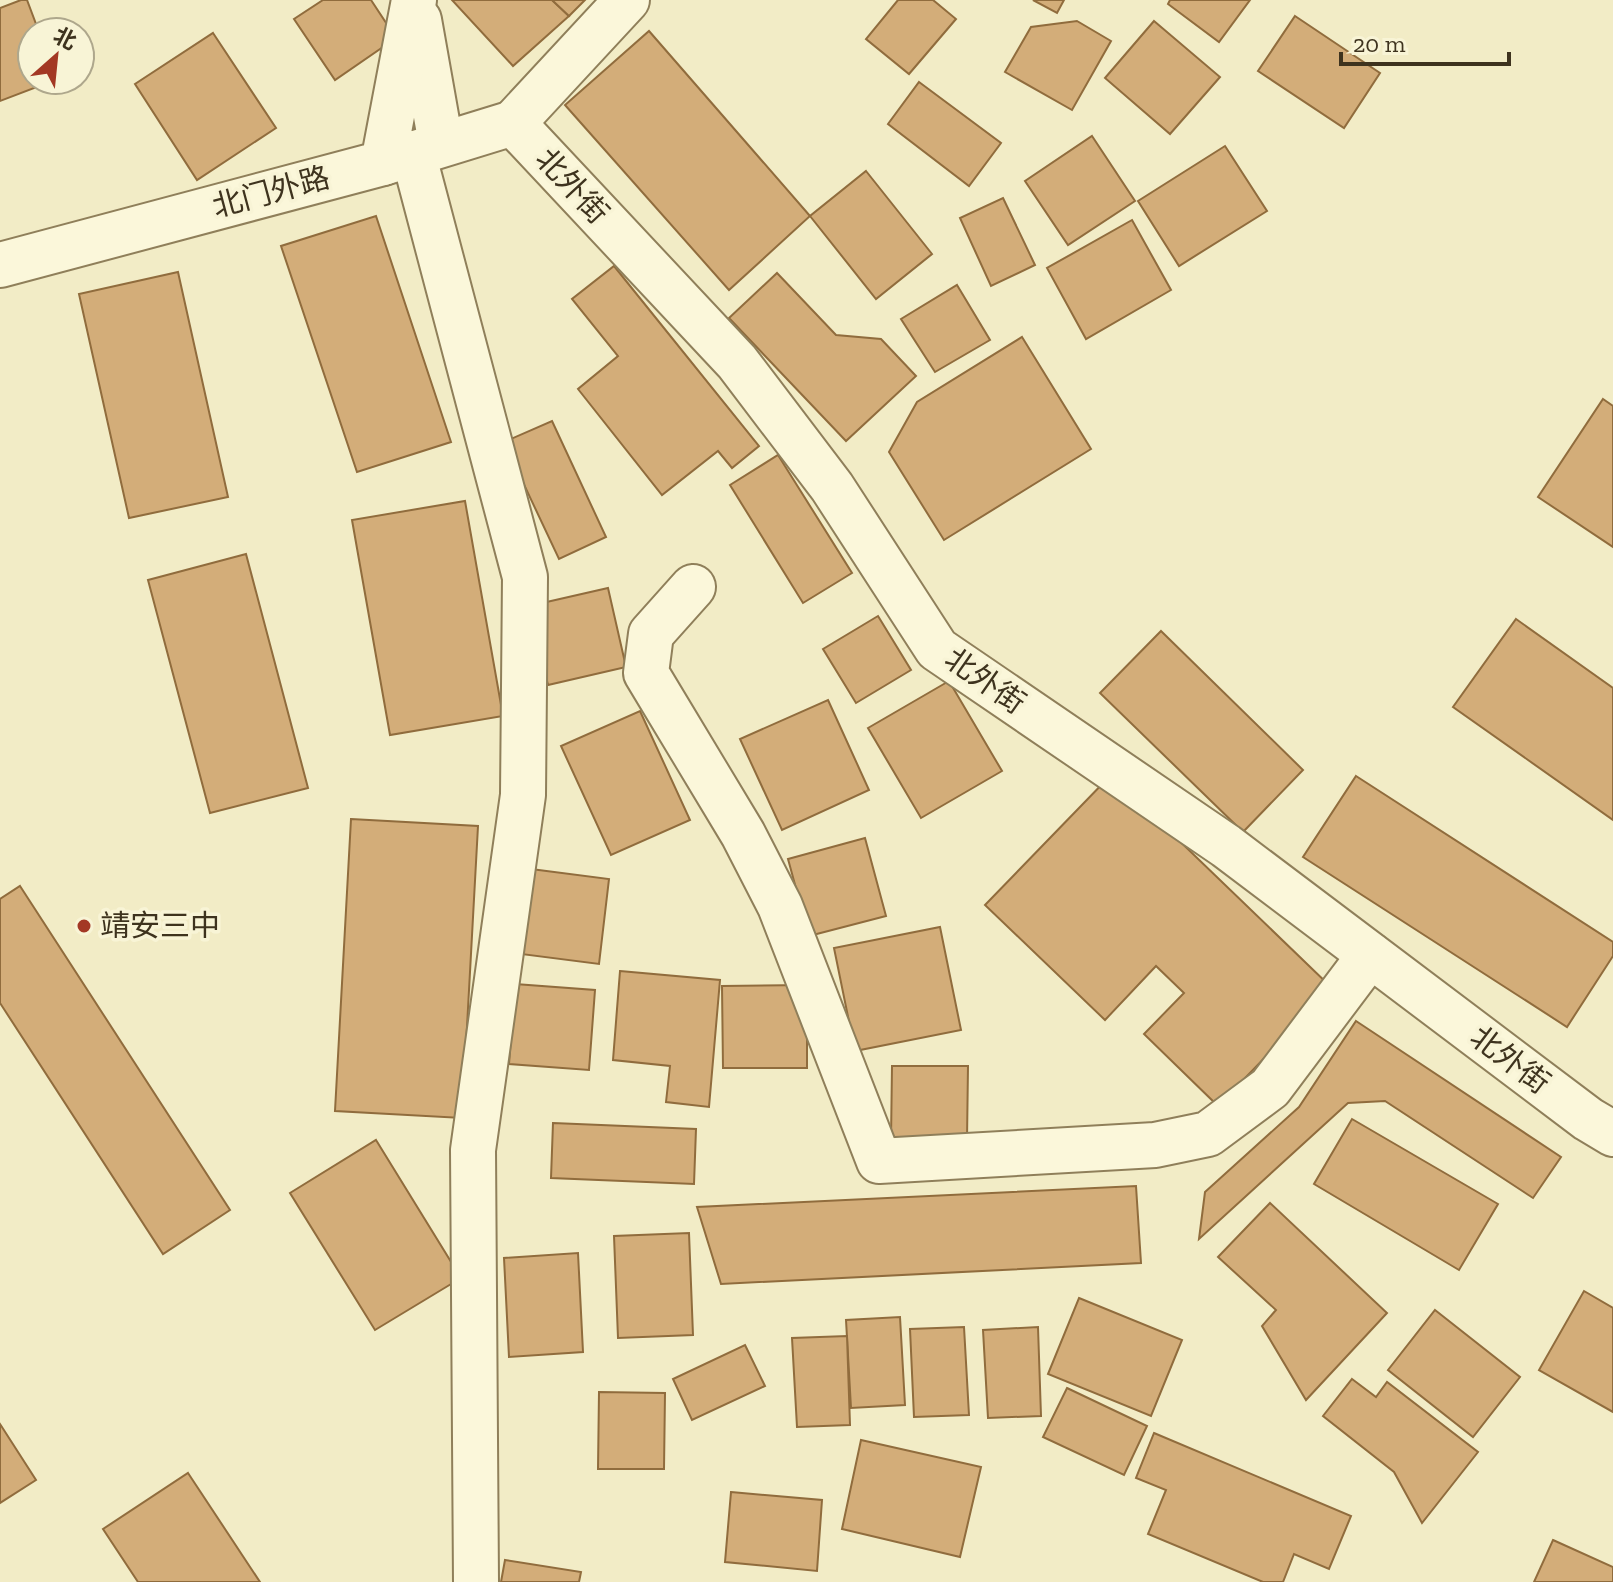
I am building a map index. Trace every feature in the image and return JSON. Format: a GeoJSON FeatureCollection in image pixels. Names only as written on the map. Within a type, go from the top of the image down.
{"type":"FeatureCollection","features":[{"type":"Feature","properties":{"kind":"street"},"geometry":{"type":"LineString","coordinates":[[412,153],[415,0]]}},
{"type":"Feature","properties":{"kind":"street"},"geometry":{"type":"LineString","coordinates":[[415,0],[412,153],[525,577],[523,795],[473,1150],[476,1582]]}},
{"type":"Feature","properties":{"kind":"street"},"geometry":{"type":"LineString","coordinates":[[513,123],[627,0]]}},
{"type":"Feature","properties":{"kind":"street","name":"北外街"},"geometry":{"type":"LineString","coordinates":[[412,153],[513,123],[737,362],[832,487],[937,649],[1226,846],[1576,1110],[1613,1134]]}},
{"type":"Feature","properties":{"kind":"street","name":"北门外路"},"geometry":{"type":"LineString","coordinates":[[0,265],[412,153]]}},
{"type":"Feature","properties":{"kind":"street"},"geometry":{"type":"LineString","coordinates":[[693,587],[651,634],[646,673],[743,834],[780,906],[879,1161],[1155,1145],[1208,1134],[1270,1088],[1370,955]]}},
{"type":"Feature","properties":{"kind":"building"},"geometry":{"type":"Polygon","coordinates":[[[27,0],[33,16],[16,16],[16,95],[0,101],[0,8],[27,0]]]}},
{"type":"Feature","properties":{"kind":"building"},"geometry":{"type":"Polygon","coordinates":[[[323,0],[371,0],[396,38],[335,80],[294,19],[323,0]]]}},
{"type":"Feature","properties":{"kind":"building"},"geometry":{"type":"Polygon","coordinates":[[[452,0],[552,0],[569,16],[513,66],[452,0]]]}},
{"type":"Feature","properties":{"kind":"building"},"geometry":{"type":"Polygon","coordinates":[[[552,0],[585,0],[569,16],[552,0]]]}},
{"type":"Feature","properties":{"kind":"building"},"geometry":{"type":"Polygon","coordinates":[[[898,0],[933,0],[956,19],[909,74],[866,39],[898,0]]]}},
{"type":"Feature","properties":{"kind":"building"},"geometry":{"type":"Polygon","coordinates":[[[1033,0],[1064,0],[1057,13],[1033,0]]]}},
{"type":"Feature","properties":{"kind":"building"},"geometry":{"type":"Polygon","coordinates":[[[1170,0],[1250,0],[1219,42],[1168,4],[1170,0]]]}},
{"type":"Feature","properties":{"kind":"building"},"geometry":{"type":"Polygon","coordinates":[[[1295,16],[1380,73],[1344,128],[1258,71],[1295,16]]]}},
{"type":"Feature","properties":{"kind":"building"},"geometry":{"type":"Polygon","coordinates":[[[1077,21],[1111,41],[1072,110],[1005,72],[1031,27],[1077,21]]]}},
{"type":"Feature","properties":{"kind":"building"},"geometry":{"type":"Polygon","coordinates":[[[1154,21],[1220,77],[1170,134],[1105,78],[1154,21]]]}},
{"type":"Feature","properties":{"kind":"building"},"geometry":{"type":"Polygon","coordinates":[[[649,31],[810,216],[729,290],[565,105],[649,31]]]}},
{"type":"Feature","properties":{"kind":"building"},"geometry":{"type":"Polygon","coordinates":[[[213,33],[276,128],[197,180],[135,84],[213,33]]]}},
{"type":"Feature","properties":{"kind":"building"},"geometry":{"type":"Polygon","coordinates":[[[919,82],[1001,143],[969,186],[888,124],[919,82]]]}},
{"type":"Feature","properties":{"kind":"building"},"geometry":{"type":"Polygon","coordinates":[[[1092,136],[1135,201],[1068,245],[1025,181],[1092,136]]]}},
{"type":"Feature","properties":{"kind":"building"},"geometry":{"type":"Polygon","coordinates":[[[1225,146],[1267,211],[1179,266],[1138,201],[1225,146]]]}},
{"type":"Feature","properties":{"kind":"building"},"geometry":{"type":"Polygon","coordinates":[[[866,171],[932,254],[876,299],[810,216],[866,171]]]}},
{"type":"Feature","properties":{"kind":"building"},"geometry":{"type":"Polygon","coordinates":[[[1003,198],[1035,265],[991,286],[960,218],[1003,198]]]}},
{"type":"Feature","properties":{"kind":"building"},"geometry":{"type":"Polygon","coordinates":[[[376,216],[451,442],[357,472],[281,246],[376,216]]]}},
{"type":"Feature","properties":{"kind":"building"},"geometry":{"type":"Polygon","coordinates":[[[1132,220],[1171,290],[1086,339],[1047,268],[1132,220]]]}},
{"type":"Feature","properties":{"kind":"building"},"geometry":{"type":"Polygon","coordinates":[[[614,266],[759,446],[732,468],[718,451],[662,495],[578,389],[618,356],[572,299],[614,266]]]}},
{"type":"Feature","properties":{"kind":"building"},"geometry":{"type":"Polygon","coordinates":[[[178,272],[228,497],[129,518],[79,294],[178,272]]]}},
{"type":"Feature","properties":{"kind":"building"},"geometry":{"type":"Polygon","coordinates":[[[777,273],[836,335],[881,339],[916,376],[846,441],[729,318],[777,273]]]}},
{"type":"Feature","properties":{"kind":"building"},"geometry":{"type":"Polygon","coordinates":[[[957,285],[990,340],[935,372],[901,319],[957,285]]]}},
{"type":"Feature","properties":{"kind":"building"},"geometry":{"type":"Polygon","coordinates":[[[1022,337],[1091,449],[944,540],[889,452],[917,402],[1022,337]]]}},
{"type":"Feature","properties":{"kind":"building"},"geometry":{"type":"Polygon","coordinates":[[[1603,399],[1613,406],[1613,547],[1538,497],[1603,399]]]}},
{"type":"Feature","properties":{"kind":"building"},"geometry":{"type":"Polygon","coordinates":[[[552,421],[606,537],[559,559],[504,442],[552,421]]]}},
{"type":"Feature","properties":{"kind":"building"},"geometry":{"type":"Polygon","coordinates":[[[778,455],[852,573],[803,603],[730,485],[778,455]]]}},
{"type":"Feature","properties":{"kind":"building"},"geometry":{"type":"Polygon","coordinates":[[[465,501],[503,716],[390,735],[352,520],[465,501]]]}},
{"type":"Feature","properties":{"kind":"building"},"geometry":{"type":"Polygon","coordinates":[[[246,554],[308,788],[210,813],[148,580],[246,554]]]}},
{"type":"Feature","properties":{"kind":"building"},"geometry":{"type":"Polygon","coordinates":[[[608,588],[626,667],[548,685],[529,606],[608,588]]]}},
{"type":"Feature","properties":{"kind":"building"},"geometry":{"type":"Polygon","coordinates":[[[878,616],[911,670],[856,703],[823,649],[878,616]]]}},
{"type":"Feature","properties":{"kind":"building"},"geometry":{"type":"Polygon","coordinates":[[[1516,619],[1613,688],[1613,820],[1453,707],[1516,619]]]}},
{"type":"Feature","properties":{"kind":"building"},"geometry":{"type":"Polygon","coordinates":[[[1161,631],[1303,770],[1243,832],[1100,693],[1161,631]]]}},
{"type":"Feature","properties":{"kind":"building"},"geometry":{"type":"Polygon","coordinates":[[[949,681],[1002,771],[921,818],[868,728],[949,681]]]}},
{"type":"Feature","properties":{"kind":"building"},"geometry":{"type":"Polygon","coordinates":[[[828,700],[869,790],[782,830],[740,739],[828,700]]]}},
{"type":"Feature","properties":{"kind":"building"},"geometry":{"type":"Polygon","coordinates":[[[640,711],[690,820],[611,855],[561,746],[640,711]]]}},
{"type":"Feature","properties":{"kind":"building"},"geometry":{"type":"Polygon","coordinates":[[[1111,775],[1332,988],[1218,1106],[1144,1034],[1184,993],[1156,966],[1105,1020],[985,905],[1111,775]]]}},
{"type":"Feature","properties":{"kind":"building"},"geometry":{"type":"Polygon","coordinates":[[[1356,776],[1613,942],[1613,956],[1567,1027],[1303,857],[1356,776]]]}},
{"type":"Feature","properties":{"kind":"building"},"geometry":{"type":"Polygon","coordinates":[[[351,819],[478,826],[462,1118],[335,1111],[351,819]]]}},
{"type":"Feature","properties":{"kind":"building"},"geometry":{"type":"Polygon","coordinates":[[[865,838],[886,916],[809,936],[788,859],[865,838]]]}},
{"type":"Feature","properties":{"kind":"building"},"geometry":{"type":"Polygon","coordinates":[[[531,869],[609,879],[599,964],[521,954],[531,869]]]}},
{"type":"Feature","properties":{"kind":"building"},"geometry":{"type":"Polygon","coordinates":[[[20,886],[230,1210],[163,1254],[0,1003],[0,899],[20,886]]]}},
{"type":"Feature","properties":{"kind":"building"},"geometry":{"type":"Polygon","coordinates":[[[940,927],[961,1030],[855,1051],[834,948],[940,927]]]}},
{"type":"Feature","properties":{"kind":"building"},"geometry":{"type":"Polygon","coordinates":[[[620,971],[720,980],[709,1107],[666,1102],[670,1066],[613,1060],[620,971]]]}},
{"type":"Feature","properties":{"kind":"building"},"geometry":{"type":"Polygon","coordinates":[[[515,984],[595,990],[589,1070],[509,1064],[515,984]]]}},
{"type":"Feature","properties":{"kind":"building"},"geometry":{"type":"Polygon","coordinates":[[[807,985],[807,1068],[723,1068],[722,986],[807,985]]]}},
{"type":"Feature","properties":{"kind":"building"},"geometry":{"type":"Polygon","coordinates":[[[1356,1021],[1561,1157],[1533,1198],[1385,1101],[1348,1103],[1199,1239],[1205,1192],[1299,1107],[1356,1021]]]}},
{"type":"Feature","properties":{"kind":"building"},"geometry":{"type":"Polygon","coordinates":[[[892,1066],[968,1066],[967,1140],[891,1140],[892,1066]]]}},
{"type":"Feature","properties":{"kind":"building"},"geometry":{"type":"Polygon","coordinates":[[[1352,1119],[1498,1204],[1459,1270],[1314,1184],[1352,1119]]]}},
{"type":"Feature","properties":{"kind":"building"},"geometry":{"type":"Polygon","coordinates":[[[553,1123],[696,1129],[694,1184],[551,1178],[553,1123]]]}},
{"type":"Feature","properties":{"kind":"building"},"geometry":{"type":"Polygon","coordinates":[[[376,1140],[461,1278],[375,1330],[290,1193],[376,1140]]]}},
{"type":"Feature","properties":{"kind":"building"},"geometry":{"type":"Polygon","coordinates":[[[1136,1186],[1141,1263],[721,1284],[697,1207],[1136,1186]]]}},
{"type":"Feature","properties":{"kind":"building"},"geometry":{"type":"Polygon","coordinates":[[[1270,1203],[1387,1313],[1306,1400],[1262,1326],[1276,1310],[1218,1257],[1270,1203]]]}},
{"type":"Feature","properties":{"kind":"building"},"geometry":{"type":"Polygon","coordinates":[[[689,1233],[693,1335],[618,1338],[614,1236],[689,1233]]]}},
{"type":"Feature","properties":{"kind":"building"},"geometry":{"type":"Polygon","coordinates":[[[578,1253],[583,1352],[509,1357],[504,1258],[578,1253]]]}},
{"type":"Feature","properties":{"kind":"building"},"geometry":{"type":"Polygon","coordinates":[[[1584,1291],[1613,1308],[1613,1412],[1539,1370],[1584,1291]]]}},
{"type":"Feature","properties":{"kind":"building"},"geometry":{"type":"Polygon","coordinates":[[[1079,1298],[1182,1340],[1151,1416],[1048,1374],[1079,1298]]]}},
{"type":"Feature","properties":{"kind":"building"},"geometry":{"type":"Polygon","coordinates":[[[1435,1310],[1520,1377],[1473,1437],[1388,1370],[1435,1310]]]}},
{"type":"Feature","properties":{"kind":"building"},"geometry":{"type":"Polygon","coordinates":[[[900,1317],[905,1405],[851,1408],[846,1320],[900,1317]]]}},
{"type":"Feature","properties":{"kind":"building"},"geometry":{"type":"Polygon","coordinates":[[[964,1327],[969,1415],[914,1417],[910,1329],[964,1327]]]}},
{"type":"Feature","properties":{"kind":"building"},"geometry":{"type":"Polygon","coordinates":[[[1038,1327],[1041,1416],[988,1418],[983,1330],[1038,1327]]]}},
{"type":"Feature","properties":{"kind":"building"},"geometry":{"type":"Polygon","coordinates":[[[847,1336],[850,1425],[797,1427],[792,1338],[847,1336]]]}},
{"type":"Feature","properties":{"kind":"building"},"geometry":{"type":"Polygon","coordinates":[[[745,1345],[765,1386],[692,1420],[673,1379],[745,1345]]]}},
{"type":"Feature","properties":{"kind":"building"},"geometry":{"type":"Polygon","coordinates":[[[1352,1379],[1376,1397],[1387,1382],[1478,1452],[1422,1523],[1394,1472],[1323,1416],[1352,1379]]]}},
{"type":"Feature","properties":{"kind":"building"},"geometry":{"type":"Polygon","coordinates":[[[1067,1388],[1147,1426],[1124,1475],[1043,1437],[1067,1388]]]}},
{"type":"Feature","properties":{"kind":"building"},"geometry":{"type":"Polygon","coordinates":[[[599,1392],[665,1393],[664,1469],[598,1469],[599,1392]]]}},
{"type":"Feature","properties":{"kind":"building"},"geometry":{"type":"Polygon","coordinates":[[[0,1424],[36,1480],[0,1503],[0,1424]]]}},
{"type":"Feature","properties":{"kind":"building"},"geometry":{"type":"Polygon","coordinates":[[[1154,1433],[1351,1516],[1329,1569],[1294,1554],[1283,1582],[1263,1582],[1148,1534],[1166,1490],[1136,1478],[1154,1433]]]}},
{"type":"Feature","properties":{"kind":"building"},"geometry":{"type":"Polygon","coordinates":[[[861,1440],[981,1467],[960,1557],[842,1529],[861,1440]]]}},
{"type":"Feature","properties":{"kind":"building"},"geometry":{"type":"Polygon","coordinates":[[[188,1473],[260,1582],[138,1582],[103,1529],[188,1473]]]}},
{"type":"Feature","properties":{"kind":"building"},"geometry":{"type":"Polygon","coordinates":[[[731,1492],[822,1500],[817,1571],[725,1562],[731,1492]]]}},
{"type":"Feature","properties":{"kind":"building"},"geometry":{"type":"Polygon","coordinates":[[[1553,1540],[1613,1567],[1613,1582],[1534,1582],[1553,1540]]]}},
{"type":"Feature","properties":{"kind":"building"},"geometry":{"type":"Polygon","coordinates":[[[505,1560],[581,1572],[579,1582],[501,1582],[505,1560]]]}},
{"type":"Feature","properties":{"kind":"place","name":"靖安三中"},"geometry":{"type":"Point","coordinates":[84,926]}}]}
